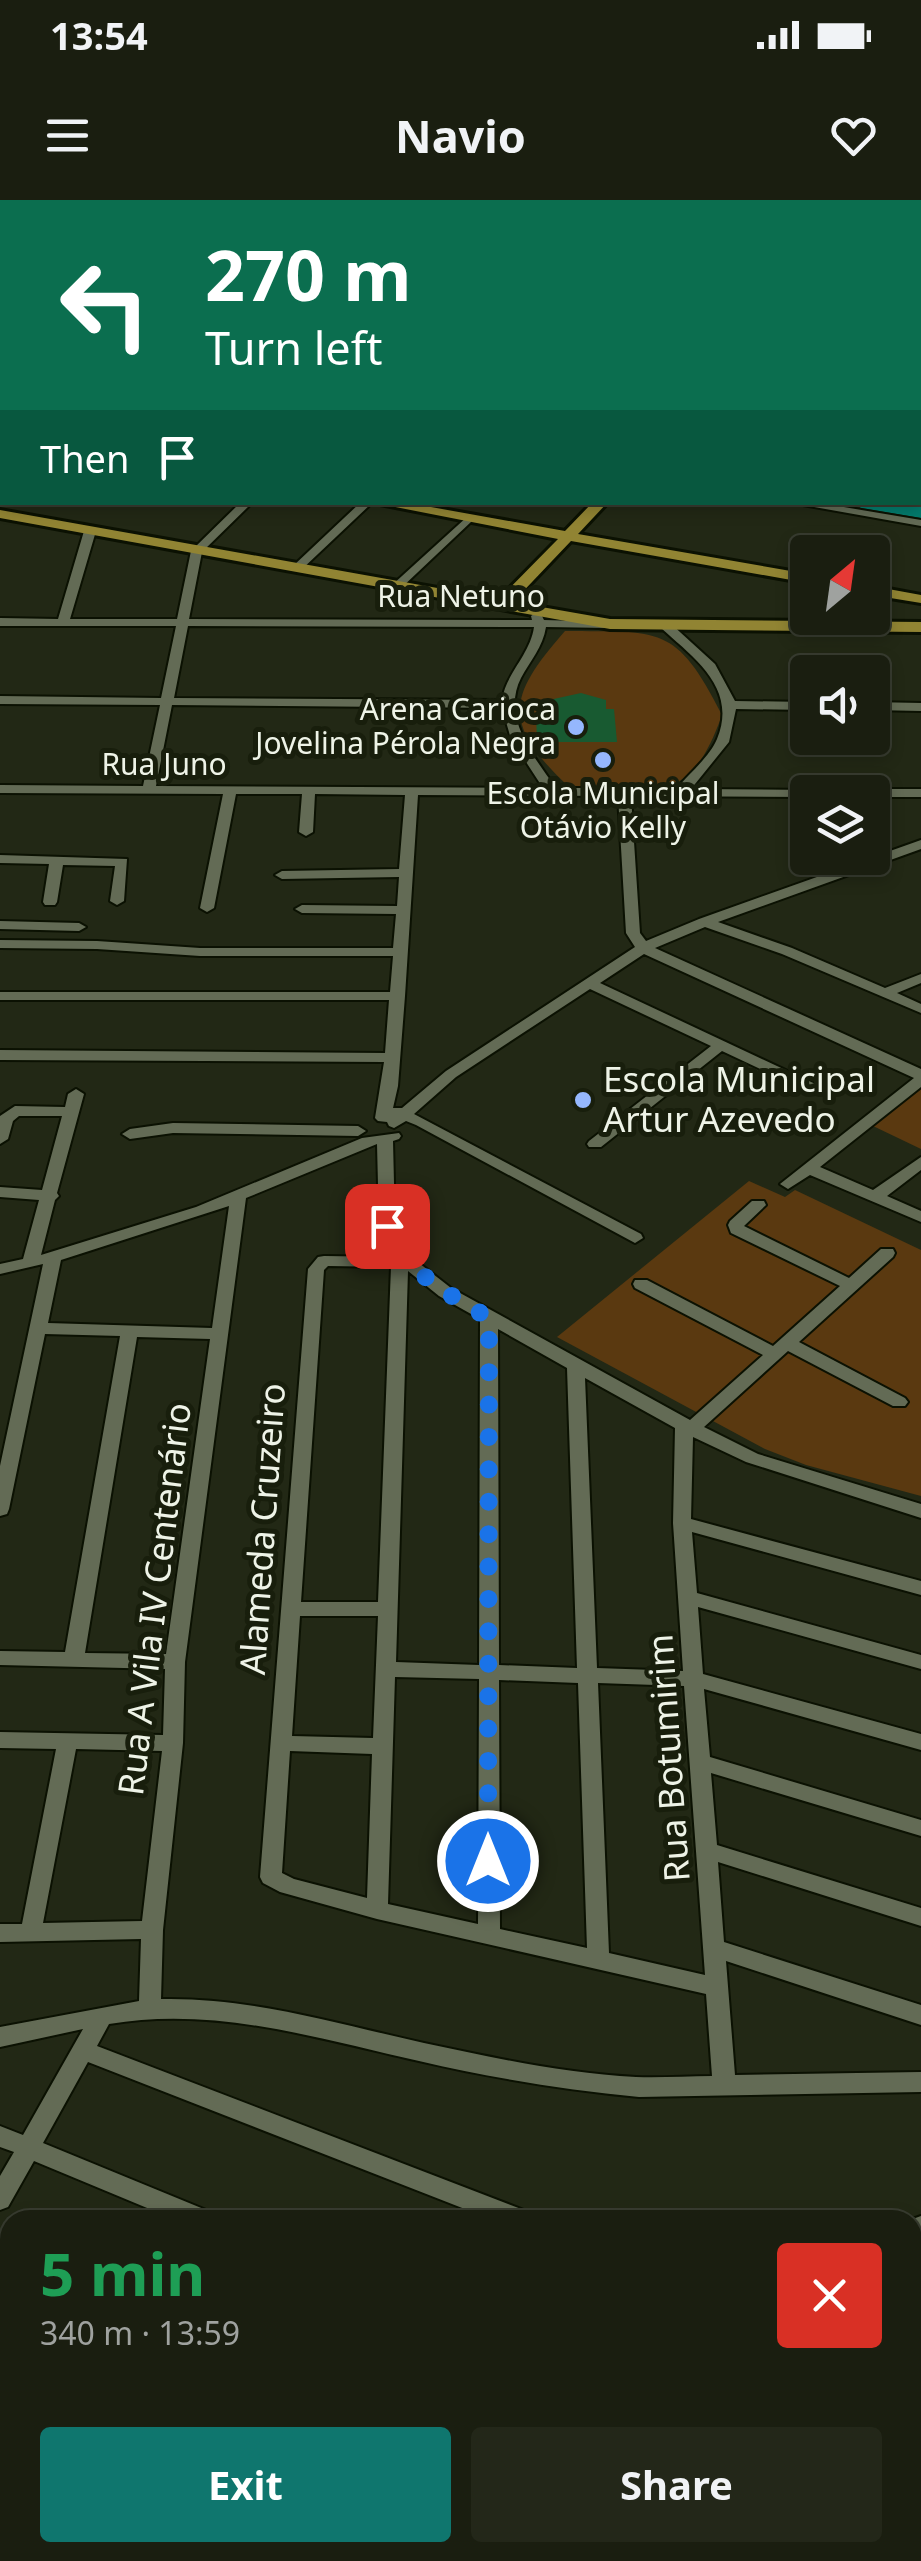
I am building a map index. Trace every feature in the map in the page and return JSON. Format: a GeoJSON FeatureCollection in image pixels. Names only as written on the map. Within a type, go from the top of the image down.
{"type":"FeatureCollection","features":[{"type":"Feature","properties":{"kind":"main road"},"geometry":{"type":"LineString","coordinates":[[393,505],[790,576]]}},
{"type":"Feature","properties":{"kind":"main road"},"geometry":{"type":"LineString","coordinates":[[500,607],[598,505]]}},
{"type":"Feature","properties":{"kind":"main road"},"geometry":{"type":"LineString","coordinates":[[0,514],[500,607],[539,620],[921,628]]}},
{"type":"Feature","properties":{"kind":"main road"},"geometry":{"type":"LineString","coordinates":[[890,593],[921,599]]}},
{"type":"Feature","properties":{"kind":"street"},"geometry":{"type":"LineString","coordinates":[[150,790],[197,551],[245,505]]}},
{"type":"Feature","properties":{"kind":"street"},"geometry":{"type":"LineString","coordinates":[[296,569],[365,505]]}},
{"type":"Feature","properties":{"kind":"street"},"geometry":{"type":"LineString","coordinates":[[810,505],[921,523]]}},
{"type":"Feature","properties":{"kind":"street"},"geometry":{"type":"LineString","coordinates":[[396,588],[468,519]]}},
{"type":"Feature","properties":{"kind":"street"},"geometry":{"type":"LineString","coordinates":[[63,622],[90,531]]}},
{"type":"Feature","properties":{"kind":"street"},"geometry":{"type":"LineString","coordinates":[[462,625],[500,607]]}},
{"type":"Feature","properties":{"kind":"street"},"geometry":{"type":"LineString","coordinates":[[539,620],[536,644],[515,677],[508,704],[517,738],[553,793]]}},
{"type":"Feature","properties":{"kind":"street","name":"Rua Netuno"},"geometry":{"type":"LineString","coordinates":[[0,622],[462,625],[539,620]]}},
{"type":"Feature","properties":{"kind":"street"},"geometry":{"type":"LineString","coordinates":[[665,625],[711,667],[731,705],[723,742],[680,793]]}},
{"type":"Feature","properties":{"kind":"street"},"geometry":{"type":"LineString","coordinates":[[0,700],[508,704]]}},
{"type":"Feature","properties":{"kind":"street"},"geometry":{"type":"LineString","coordinates":[[731,705],[790,706]]}},
{"type":"Feature","properties":{"kind":"street"},"geometry":{"type":"LineString","coordinates":[[890,706],[921,707]]}},
{"type":"Feature","properties":{"kind":"street","name":"Rua Juno"},"geometry":{"type":"LineString","coordinates":[[0,789],[790,793]]}},
{"type":"Feature","properties":{"kind":"street"},"geometry":{"type":"LineString","coordinates":[[208,908],[230,790]]}},
{"type":"Feature","properties":{"kind":"street"},"geometry":{"type":"LineString","coordinates":[[306,832],[309,791]]}},
{"type":"Feature","properties":{"kind":"street"},"geometry":{"type":"LineString","coordinates":[[130,1134],[173,1128],[370,1138],[395,1135],[391,1116],[392,1058],[412,792]]}},
{"type":"Feature","properties":{"kind":"street"},"geometry":{"type":"LineString","coordinates":[[890,793],[921,793]]}},
{"type":"Feature","properties":{"kind":"street"},"geometry":{"type":"LineString","coordinates":[[624,794],[634,933],[644,948],[921,1078],[788,1184]]}},
{"type":"Feature","properties":{"kind":"street"},"geometry":{"type":"LineString","coordinates":[[717,1987],[377,1910],[402,1260],[387,1226],[370,1138],[363,1123],[391,1116],[644,948],[704,922],[921,844]]}},
{"type":"Feature","properties":{"kind":"street"},"geometry":{"type":"LineString","coordinates":[[0,859],[122,862],[117,901]]}},
{"type":"Feature","properties":{"kind":"street"},"geometry":{"type":"LineString","coordinates":[[50,902],[57,860]]}},
{"type":"Feature","properties":{"kind":"street"},"geometry":{"type":"LineString","coordinates":[[282,875],[406,873]]}},
{"type":"Feature","properties":{"kind":"street"},"geometry":{"type":"LineString","coordinates":[[302,909],[404,910]]}},
{"type":"Feature","properties":{"kind":"street"},"geometry":{"type":"LineString","coordinates":[[704,922],[788,951],[921,1009]]}},
{"type":"Feature","properties":{"kind":"street"},"geometry":{"type":"LineString","coordinates":[[0,925],[79,927]]}},
{"type":"Feature","properties":{"kind":"street"},"geometry":{"type":"LineString","coordinates":[[0,944],[200,952],[401,952]]}},
{"type":"Feature","properties":{"kind":"street"},"geometry":{"type":"LineString","coordinates":[[886,993],[921,978]]}},
{"type":"Feature","properties":{"kind":"street"},"geometry":{"type":"LineString","coordinates":[[591,984],[819,1092]]}},
{"type":"Feature","properties":{"kind":"street"},"geometry":{"type":"LineString","coordinates":[[0,996],[398,996]]}},
{"type":"Feature","properties":{"kind":"street"},"geometry":{"type":"LineString","coordinates":[[595,1144],[721,1045]]}},
{"type":"Feature","properties":{"kind":"street"},"geometry":{"type":"LineString","coordinates":[[0,1055],[392,1058]]}},
{"type":"Feature","properties":{"kind":"street"},"geometry":{"type":"LineString","coordinates":[[30,1263],[76,1094]]}},
{"type":"Feature","properties":{"kind":"street"},"geometry":{"type":"LineString","coordinates":[[0,1139],[6,1119],[15,1111],[71,1112]]}},
{"type":"Feature","properties":{"kind":"street"},"geometry":{"type":"LineString","coordinates":[[391,1116],[635,1238]]}},
{"type":"Feature","properties":{"kind":"street"},"geometry":{"type":"LineString","coordinates":[[0,1269],[54,1257],[238,1198],[370,1138]]}},
{"type":"Feature","properties":{"kind":"street"},"geometry":{"type":"LineString","coordinates":[[875,1198],[921,1162]]}},
{"type":"Feature","properties":{"kind":"street"},"geometry":{"type":"LineString","coordinates":[[808,1168],[921,1218]]}},
{"type":"Feature","properties":{"kind":"street"},"geometry":{"type":"LineString","coordinates":[[0,1192],[51,1196]]}},
{"type":"Feature","properties":{"kind":"street","name":"Rua A Vila IV Centenário"},"geometry":{"type":"LineString","coordinates":[[150,2010],[152,1930],[173,1743],[175,1662],[238,1198]]}},
{"type":"Feature","properties":{"kind":"street"},"geometry":{"type":"LineString","coordinates":[[758,1205],[736,1225],[738,1229],[851,1285]]}},
{"type":"Feature","properties":{"kind":"street"},"geometry":{"type":"LineString","coordinates":[[688,1427],[887,1253]]}},
{"type":"Feature","properties":{"kind":"street"},"geometry":{"type":"LineString","coordinates":[[0,1509],[54,1257]]}},
{"type":"Feature","properties":{"kind":"street"},"geometry":{"type":"LineString","coordinates":[[402,1260],[489,1318],[688,1427],[795,1474],[921,1511]]}},
{"type":"Feature","properties":{"kind":"street","name":"Alameda Cruzeiro"},"geometry":{"type":"LineString","coordinates":[[377,1910],[273,1880],[270,1873],[316,1269],[324,1261],[402,1260]]}},
{"type":"Feature","properties":{"kind":"street"},"geometry":{"type":"LineString","coordinates":[[640,1284],[900,1402]]}},
{"type":"Feature","properties":{"kind":"street"},"geometry":{"type":"LineString","coordinates":[[489,1318],[489,1936]]}},
{"type":"Feature","properties":{"kind":"street"},"geometry":{"type":"LineString","coordinates":[[38,1328],[222,1334]]}},
{"type":"Feature","properties":{"kind":"street"},"geometry":{"type":"LineString","coordinates":[[74,1659],[129,1332]]}},
{"type":"Feature","properties":{"kind":"street"},"geometry":{"type":"LineString","coordinates":[[576,1366],[598,1960]]}},
{"type":"Feature","properties":{"kind":"street","name":"Rua Botumirim"},"geometry":{"type":"LineString","coordinates":[[688,1427],[682,1523],[710,1851],[724,2085]]}},
{"type":"Feature","properties":{"kind":"street"},"geometry":{"type":"LineString","coordinates":[[682,1523],[921,1588]]}},
{"type":"Feature","properties":{"kind":"street"},"geometry":{"type":"LineString","coordinates":[[690,1598],[921,1662]]}},
{"type":"Feature","properties":{"kind":"street"},"geometry":{"type":"LineString","coordinates":[[290,1609],[389,1609]]}},
{"type":"Feature","properties":{"kind":"street"},"geometry":{"type":"LineString","coordinates":[[0,1658],[175,1662]]}},
{"type":"Feature","properties":{"kind":"street"},"geometry":{"type":"LineString","coordinates":[[386,1670],[694,1679],[921,1742]]}},
{"type":"Feature","properties":{"kind":"street"},"geometry":{"type":"LineString","coordinates":[[0,1740],[173,1743]]}},
{"type":"Feature","properties":{"kind":"street"},"geometry":{"type":"LineString","coordinates":[[31,1932],[67,1743]]}},
{"type":"Feature","properties":{"kind":"street"},"geometry":{"type":"LineString","coordinates":[[278,1743],[384,1746]]}},
{"type":"Feature","properties":{"kind":"street"},"geometry":{"type":"LineString","coordinates":[[701,1762],[921,1828]]}},
{"type":"Feature","properties":{"kind":"street"},"geometry":{"type":"LineString","coordinates":[[710,1851],[921,1917]]}},
{"type":"Feature","properties":{"kind":"street"},"geometry":{"type":"LineString","coordinates":[[0,1934],[152,1930]]}},
{"type":"Feature","properties":{"kind":"street"},"geometry":{"type":"LineString","coordinates":[[714,1948],[921,2014]]}},
{"type":"Feature","properties":{"kind":"street"},"geometry":{"type":"LineString","coordinates":[[0,2037],[150,2010],[222,2012],[290,2021],[533,2076],[593,2084],[921,2082]]}},
{"type":"Feature","properties":{"kind":"street"},"geometry":{"type":"LineString","coordinates":[[0,2199],[100,2019]]}},
{"type":"Feature","properties":{"kind":"street"},"geometry":{"type":"LineString","coordinates":[[85,2051],[495,2210]]}},
{"type":"Feature","properties":{"kind":"street"},"geometry":{"type":"LineString","coordinates":[[0,2136],[179,2210]]}},
{"type":"Feature","properties":{"kind":"shaded area"},"geometry":{"type":"Polygon","coordinates":[[[565,631],[644,634],[662,639],[691,664],[722,715],[710,745],[682,779],[647,790],[570,788],[548,766],[523,729],[520,711],[531,675],[565,631]]]}},
{"type":"Feature","properties":{"kind":"shaded area"},"geometry":{"type":"Polygon","coordinates":[[[921,1088],[921,1149],[873,1126],[921,1088]]]}},
{"type":"Feature","properties":{"kind":"shaded area"},"geometry":{"type":"Polygon","coordinates":[[[749,1181],[785,1197],[795,1190],[921,1250],[921,1496],[806,1465],[765,1449],[557,1337],[749,1181]]]}},
{"type":"Feature","properties":{"kind":"building","name":"Arena Carioca Jovelina Pérola Negra"},"geometry":{"type":"Polygon","coordinates":[[[581,693],[606,700],[606,709],[614,709],[617,742],[537,742],[536,713],[550,713],[549,700],[581,693]]]}},
{"type":"Feature","properties":{"kind":"waterway"},"geometry":{"type":"LineString","coordinates":[[879,505],[921,512]]}},
{"type":"Feature","properties":{"kind":"place","name":"Arena Carioca Jovelina Pérola Negra"},"geometry":{"type":"Point","coordinates":[576,727]}},
{"type":"Feature","properties":{"kind":"place","name":"Escola Municipal Otávio Kelly"},"geometry":{"type":"Point","coordinates":[603,760]}},
{"type":"Feature","properties":{"kind":"place","name":"Escola Municipal Artur Azevedo"},"geometry":{"type":"Point","coordinates":[583,1100]}},
{"type":"Feature","properties":{"kind":"route"},"geometry":{"type":"LineString","coordinates":[[387,1226],[404,1259],[445,1292],[489,1318],[488,1861]]}}]}
